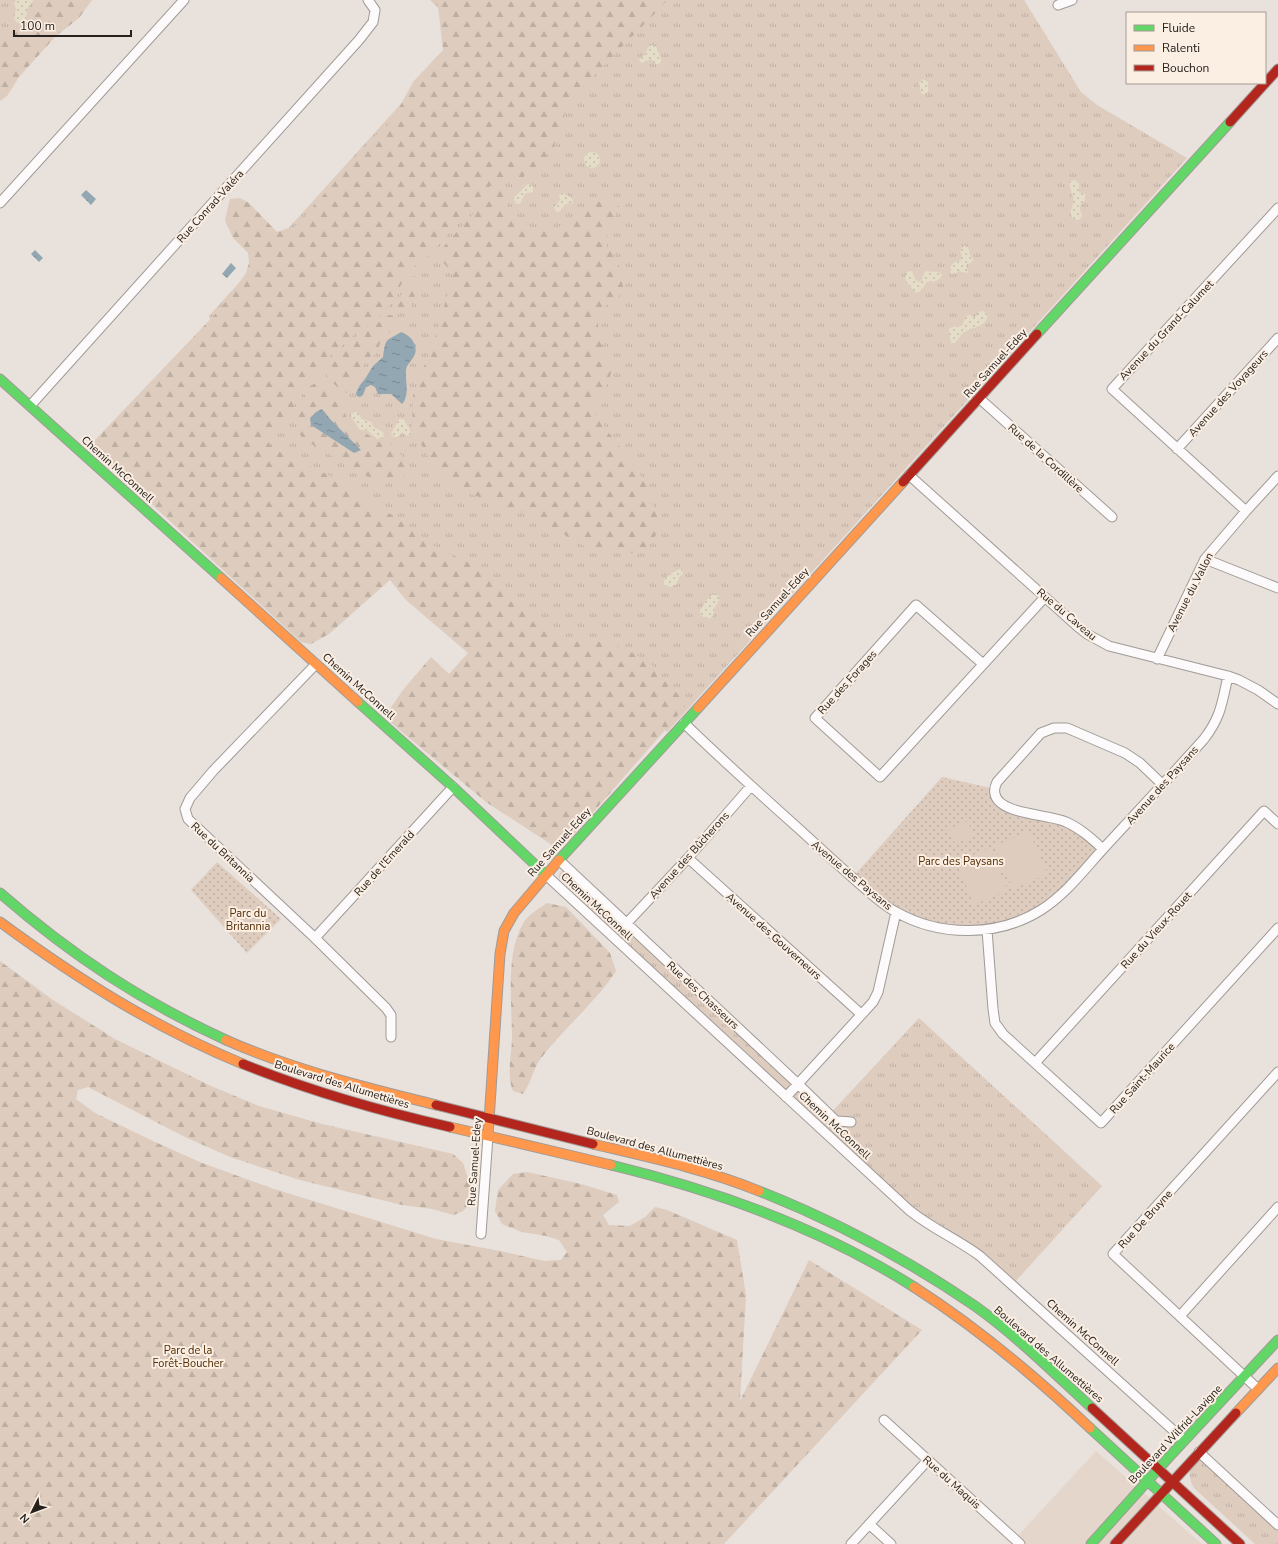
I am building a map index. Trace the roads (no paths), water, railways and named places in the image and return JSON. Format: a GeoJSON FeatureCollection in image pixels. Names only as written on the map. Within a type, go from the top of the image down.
{"type":"FeatureCollection","features":[{"type":"Feature","properties":{"kind":"main road","name":"Rue Samuel-Edey"},"geometry":{"type":"LineString","coordinates":[[1266,82],[1278,69]]}},
{"type":"Feature","properties":{"kind":"main road","name":"Rue Samuel-Edey"},"geometry":{"type":"LineString","coordinates":[[488,1136],[502,941],[504,932],[514,913],[559,860],[1264,84]]}},
{"type":"Feature","properties":{"kind":"main road","name":"Chemin McConnell"},"geometry":{"type":"LineString","coordinates":[[0,379],[316,664],[546,875]]}},
{"type":"Feature","properties":{"kind":"main road","name":"Boulevard des Allumettières"},"geometry":{"type":"LineString","coordinates":[[0,893],[47,933],[108,977],[181,1019],[228,1041],[268,1057],[336,1079],[634,1153],[714,1176],[777,1198],[855,1234],[897,1257],[976,1307],[1021,1343],[1240,1544]]}},
{"type":"Feature","properties":{"kind":"main road","name":"Boulevard des Allumettières"},"geometry":{"type":"LineString","coordinates":[[0,922],[32,946],[101,992],[177,1034],[265,1073],[307,1088],[363,1105],[488,1136],[629,1168],[687,1185],[770,1214],[848,1249],[917,1289],[958,1316],[986,1338],[1062,1402],[1216,1544]]}},
{"type":"Feature","properties":{"kind":"main road","name":"Boulevard Wilfrid-Lavigne"},"geometry":{"type":"LineString","coordinates":[[1091,1544],[1184,1440],[1278,1340]]}},
{"type":"Feature","properties":{"kind":"main road"},"geometry":{"type":"LineString","coordinates":[[1116,1544],[1199,1452],[1278,1368]]}},
{"type":"Feature","properties":{"kind":"street"},"geometry":{"type":"LineString","coordinates":[[0,204],[184,0]]}},
{"type":"Feature","properties":{"kind":"street","name":"Rue Conrad-Valéra"},"geometry":{"type":"LineString","coordinates":[[30,406],[359,40],[373,22],[375,10],[368,0]]}},
{"type":"Feature","properties":{"kind":"street"},"geometry":{"type":"LineString","coordinates":[[1057,2],[1072,0]]}},
{"type":"Feature","properties":{"kind":"street","name":"Avenue du Grand-Calumet"},"geometry":{"type":"LineString","coordinates":[[1246,511],[1112,389],[1278,208]]}},
{"type":"Feature","properties":{"kind":"street","name":"Avenue des Voyageurs"},"geometry":{"type":"LineString","coordinates":[[1178,449],[1278,338]]}},
{"type":"Feature","properties":{"kind":"street","name":"Rue de la Cordillère"},"geometry":{"type":"LineString","coordinates":[[979,398],[1112,517]]}},
{"type":"Feature","properties":{"kind":"street","name":"Rue du Caveau"},"geometry":{"type":"LineString","coordinates":[[909,475],[1077,626],[1098,640],[1121,650],[1228,676],[1258,690],[1278,704]]}},
{"type":"Feature","properties":{"kind":"street","name":"Avenue du Vallon"},"geometry":{"type":"LineString","coordinates":[[1156,658],[1205,559],[1278,476]]}},
{"type":"Feature","properties":{"kind":"street"},"geometry":{"type":"LineString","coordinates":[[1205,559],[1278,588]]}},
{"type":"Feature","properties":{"kind":"street","name":"Rue des Forages"},"geometry":{"type":"LineString","coordinates":[[983,664],[916,604],[815,718],[880,777],[1045,597]]}},
{"type":"Feature","properties":{"kind":"street","name":"Rue du Britannia"},"geometry":{"type":"LineString","coordinates":[[316,664],[213,771],[190,798],[185,809],[188,819],[315,938],[386,1008],[391,1015],[391,1037]]}},
{"type":"Feature","properties":{"kind":"street","name":"Avenue des Paysans"},"geometry":{"type":"LineString","coordinates":[[684,723],[852,878],[882,903],[914,921],[939,928],[963,931],[987,930],[1013,923],[1041,910],[1071,885],[1204,739],[1213,727],[1219,715],[1228,676]]}},
{"type":"Feature","properties":{"kind":"street"},"geometry":{"type":"LineString","coordinates":[[1103,849],[1078,828],[1065,821],[1009,809],[1000,803],[995,796],[994,789],[997,782],[1041,733],[1054,728],[1068,728],[1125,753],[1140,763],[1163,784]]}},
{"type":"Feature","properties":{"kind":"street","name":"Avenue des Bûcherons"},"geometry":{"type":"LineString","coordinates":[[626,924],[688,858],[751,786]]}},
{"type":"Feature","properties":{"kind":"street","name":"Rue de l'Emerald"},"geometry":{"type":"LineString","coordinates":[[315,938],[452,788]]}},
{"type":"Feature","properties":{"kind":"street","name":"Rue du Vieux-Rouet"},"geometry":{"type":"LineString","coordinates":[[1035,1063],[1264,811],[1278,824]]}},
{"type":"Feature","properties":{"kind":"street","name":"Avenue des Gouverneurs"},"geometry":{"type":"LineString","coordinates":[[688,858],[861,1014]]}},
{"type":"Feature","properties":{"kind":"street","name":"Rue des Chasseurs"},"geometry":{"type":"LineString","coordinates":[[559,860],[835,1120],[851,1122]]}},
{"type":"Feature","properties":{"kind":"street","name":"Chemin McConnell"},"geometry":{"type":"LineString","coordinates":[[546,875],[914,1214],[928,1225],[970,1248],[992,1266],[1184,1440]]}},
{"type":"Feature","properties":{"kind":"street"},"geometry":{"type":"LineString","coordinates":[[786,1097],[873,1002],[878,992],[896,912]]}},
{"type":"Feature","properties":{"kind":"street","name":"Rue Saint-Maurice"},"geometry":{"type":"LineString","coordinates":[[987,930],[992,1009],[995,1023],[1003,1034],[1101,1123],[1278,928]]}},
{"type":"Feature","properties":{"kind":"street","name":"Rue De Bruyne"},"geometry":{"type":"LineString","coordinates":[[1258,1389],[1113,1254],[1278,1072]]}},
{"type":"Feature","properties":{"kind":"street","name":"Rue Samuel-Edey"},"geometry":{"type":"LineString","coordinates":[[481,1234],[488,1136]]}},
{"type":"Feature","properties":{"kind":"street"},"geometry":{"type":"LineString","coordinates":[[1180,1316],[1278,1207]]}},
{"type":"Feature","properties":{"kind":"street","name":"Rue du Maquis"},"geometry":{"type":"LineString","coordinates":[[884,1420],[1020,1544]]}},
{"type":"Feature","properties":{"kind":"street"},"geometry":{"type":"LineString","coordinates":[[1199,1452],[1278,1524]]}},
{"type":"Feature","properties":{"kind":"street"},"geometry":{"type":"LineString","coordinates":[[851,1544],[928,1460]]}},
{"type":"Feature","properties":{"kind":"street"},"geometry":{"type":"LineString","coordinates":[[869,1524],[891,1544]]}},
{"type":"Feature","properties":{"kind":"water"},"geometry":{"type":"Polygon","coordinates":[[[86,190],[96,199],[91,205],[81,195],[86,190]]]}},
{"type":"Feature","properties":{"kind":"water"},"geometry":{"type":"Polygon","coordinates":[[[35,250],[43,258],[39,262],[31,254],[35,250]]]}},
{"type":"Feature","properties":{"kind":"water"},"geometry":{"type":"Polygon","coordinates":[[[231,263],[236,268],[227,278],[222,274],[231,263]]]}},
{"type":"Feature","properties":{"kind":"water"},"geometry":{"type":"Polygon","coordinates":[[[401,332],[412,340],[416,350],[406,370],[407,392],[402,404],[391,394],[378,394],[375,387],[371,385],[366,387],[363,395],[360,397],[357,396],[356,393],[360,385],[373,366],[383,357],[387,341],[401,332]]]}},
{"type":"Feature","properties":{"kind":"water"},"geometry":{"type":"Polygon","coordinates":[[[322,409],[361,450],[354,453],[311,425],[310,418],[322,409]]]}},
{"type":"Feature","properties":{"kind":"park label","name":"Parc des Paysans"},"geometry":{"type":"Point","coordinates":[961,861]}},
{"type":"Feature","properties":{"kind":"park label","name":"Parc du Britannia"},"geometry":{"type":"Point","coordinates":[248,919]}},
{"type":"Feature","properties":{"kind":"park label","name":"Parc de la Forêt-Boucher"},"geometry":{"type":"Point","coordinates":[188,1356]}}]}
